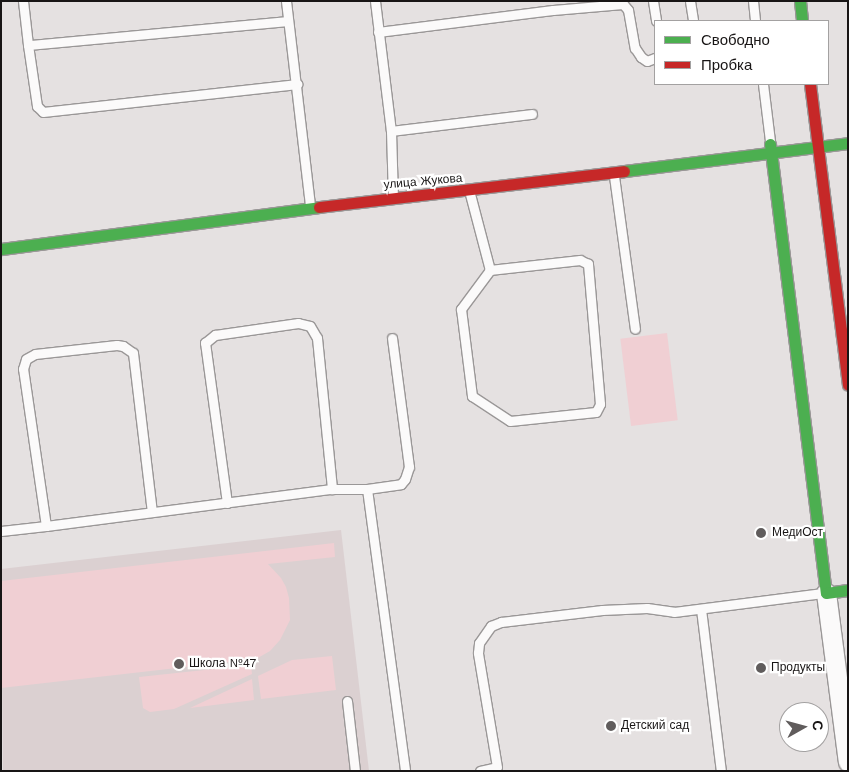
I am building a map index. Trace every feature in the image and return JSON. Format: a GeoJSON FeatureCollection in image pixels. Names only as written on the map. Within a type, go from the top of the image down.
{"type":"FeatureCollection","features":[{"type":"Feature","properties":{"kind":"street"},"geometry":{"type":"LineString","coordinates":[[800,1],[802,20]]}},
{"type":"Feature","properties":{"kind":"street"},"geometry":{"type":"LineString","coordinates":[[810,85],[848,384]]}},
{"type":"Feature","properties":{"kind":"street","name":"улица Жукова"},"geometry":{"type":"LineString","coordinates":[[1,249],[310,207],[470,191],[614,173],[771,149],[818,148],[848,143]]}},
{"type":"Feature","properties":{"kind":"street"},"geometry":{"type":"LineString","coordinates":[[771,149],[848,762]]}},
{"type":"Feature","properties":{"kind":"street"},"geometry":{"type":"LineString","coordinates":[[826,593],[848,590]]}},
{"type":"Feature","properties":{"kind":"lane"},"geometry":{"type":"LineString","coordinates":[[23,1],[37,106],[43,112],[297,84]]}},
{"type":"Feature","properties":{"kind":"lane"},"geometry":{"type":"LineString","coordinates":[[286,1],[310,207]]}},
{"type":"Feature","properties":{"kind":"lane"},"geometry":{"type":"LineString","coordinates":[[375,1],[391,131],[393,198]]}},
{"type":"Feature","properties":{"kind":"lane"},"geometry":{"type":"LineString","coordinates":[[653,1],[656,20]]}},
{"type":"Feature","properties":{"kind":"lane"},"geometry":{"type":"LineString","coordinates":[[690,1],[693,20]]}},
{"type":"Feature","properties":{"kind":"lane"},"geometry":{"type":"LineString","coordinates":[[753,1],[755,20]]}},
{"type":"Feature","properties":{"kind":"lane"},"geometry":{"type":"LineString","coordinates":[[378,32],[553,5],[625,3],[635,48],[641,57],[647,61],[654,58]]}},
{"type":"Feature","properties":{"kind":"lane"},"geometry":{"type":"LineString","coordinates":[[28,45],[288,21]]}},
{"type":"Feature","properties":{"kind":"lane"},"geometry":{"type":"LineString","coordinates":[[763,85],[771,149]]}},
{"type":"Feature","properties":{"kind":"lane"},"geometry":{"type":"LineString","coordinates":[[391,131],[532,114]]}},
{"type":"Feature","properties":{"kind":"lane"},"geometry":{"type":"LineString","coordinates":[[614,173],[635,329]]}},
{"type":"Feature","properties":{"kind":"lane"},"geometry":{"type":"LineString","coordinates":[[470,191],[490,270]]}},
{"type":"Feature","properties":{"kind":"lane"},"geometry":{"type":"LineString","coordinates":[[580,260],[588,264],[600,404],[596,412],[510,421],[472,396],[461,309],[490,270],[580,260]]}},
{"type":"Feature","properties":{"kind":"lane"},"geometry":{"type":"LineString","coordinates":[[227,503],[205,343],[215,335],[298,323],[310,326],[317,338],[332,489]]}},
{"type":"Feature","properties":{"kind":"lane"},"geometry":{"type":"LineString","coordinates":[[1,531],[332,489],[366,489],[401,484],[408,473],[392,338]]}},
{"type":"Feature","properties":{"kind":"lane"},"geometry":{"type":"LineString","coordinates":[[46,526],[24,369],[26,359],[35,354],[117,345],[124,346],[132,353],[152,512]]}},
{"type":"Feature","properties":{"kind":"lane"},"geometry":{"type":"LineString","coordinates":[[366,489],[404,771]]}},
{"type":"Feature","properties":{"kind":"lane"},"geometry":{"type":"LineString","coordinates":[[480,771],[498,769],[478,653],[479,643],[491,626],[501,622],[602,610],[647,608],[674,612],[826,593]]}},
{"type":"Feature","properties":{"kind":"lane"},"geometry":{"type":"LineString","coordinates":[[701,609],[721,771]]}},
{"type":"Feature","properties":{"kind":"lane"},"geometry":{"type":"LineString","coordinates":[[347,701],[356,771]]}},
{"type":"Feature","properties":{"kind":"shaded area"},"geometry":{"type":"Polygon","coordinates":[[[667,333],[678,420],[631,426],[620,339],[667,333]]]}},
{"type":"Feature","properties":{"kind":"shaded area","name":"Школа №47"},"geometry":{"type":"Polygon","coordinates":[[[341,530],[369,771],[3,771],[1,569],[341,530]]]}},
{"type":"Feature","properties":{"kind":"shaded area"},"geometry":{"type":"Polygon","coordinates":[[[334,543],[335,557],[268,564],[281,578],[286,587],[289,598],[290,620],[280,640],[270,651],[256,659],[1,688],[1,581],[334,543]]]}},
{"type":"Feature","properties":{"kind":"shaded area"},"geometry":{"type":"Polygon","coordinates":[[[332,656],[336,690],[261,699],[258,676],[292,660],[332,656]]]}},
{"type":"Feature","properties":{"kind":"shaded area"},"geometry":{"type":"Polygon","coordinates":[[[251,665],[252,674],[174,709],[150,712],[143,708],[139,677],[251,665]]]}},
{"type":"Feature","properties":{"kind":"shaded area"},"geometry":{"type":"Polygon","coordinates":[[[252,679],[254,700],[190,708],[252,679]]]}},
{"type":"Feature","properties":{"kind":"traffic: fast"},"geometry":{"type":"LineString","coordinates":[[800,1],[802,20]]}},
{"type":"Feature","properties":{"kind":"traffic: fast"},"geometry":{"type":"LineString","coordinates":[[624,171],[848,143]]}},
{"type":"Feature","properties":{"kind":"traffic: fast"},"geometry":{"type":"LineString","coordinates":[[770,144],[826,593],[848,590]]}},
{"type":"Feature","properties":{"kind":"traffic: fast"},"geometry":{"type":"LineString","coordinates":[[1,249],[319,207]]}},
{"type":"Feature","properties":{"kind":"traffic: jam"},"geometry":{"type":"LineString","coordinates":[[810,85],[848,385]]}},
{"type":"Feature","properties":{"kind":"traffic: jam"},"geometry":{"type":"LineString","coordinates":[[319,207],[624,171]]}},
{"type":"Feature","properties":{"kind":"place","name":"МедиОст"},"geometry":{"type":"Point","coordinates":[761,533]}},
{"type":"Feature","properties":{"kind":"place","name":"Школа №47"},"geometry":{"type":"Point","coordinates":[179,664]}},
{"type":"Feature","properties":{"kind":"place","name":"Продукты"},"geometry":{"type":"Point","coordinates":[761,668]}},
{"type":"Feature","properties":{"kind":"place","name":"Детский сад"},"geometry":{"type":"Point","coordinates":[611,726]}}]}
